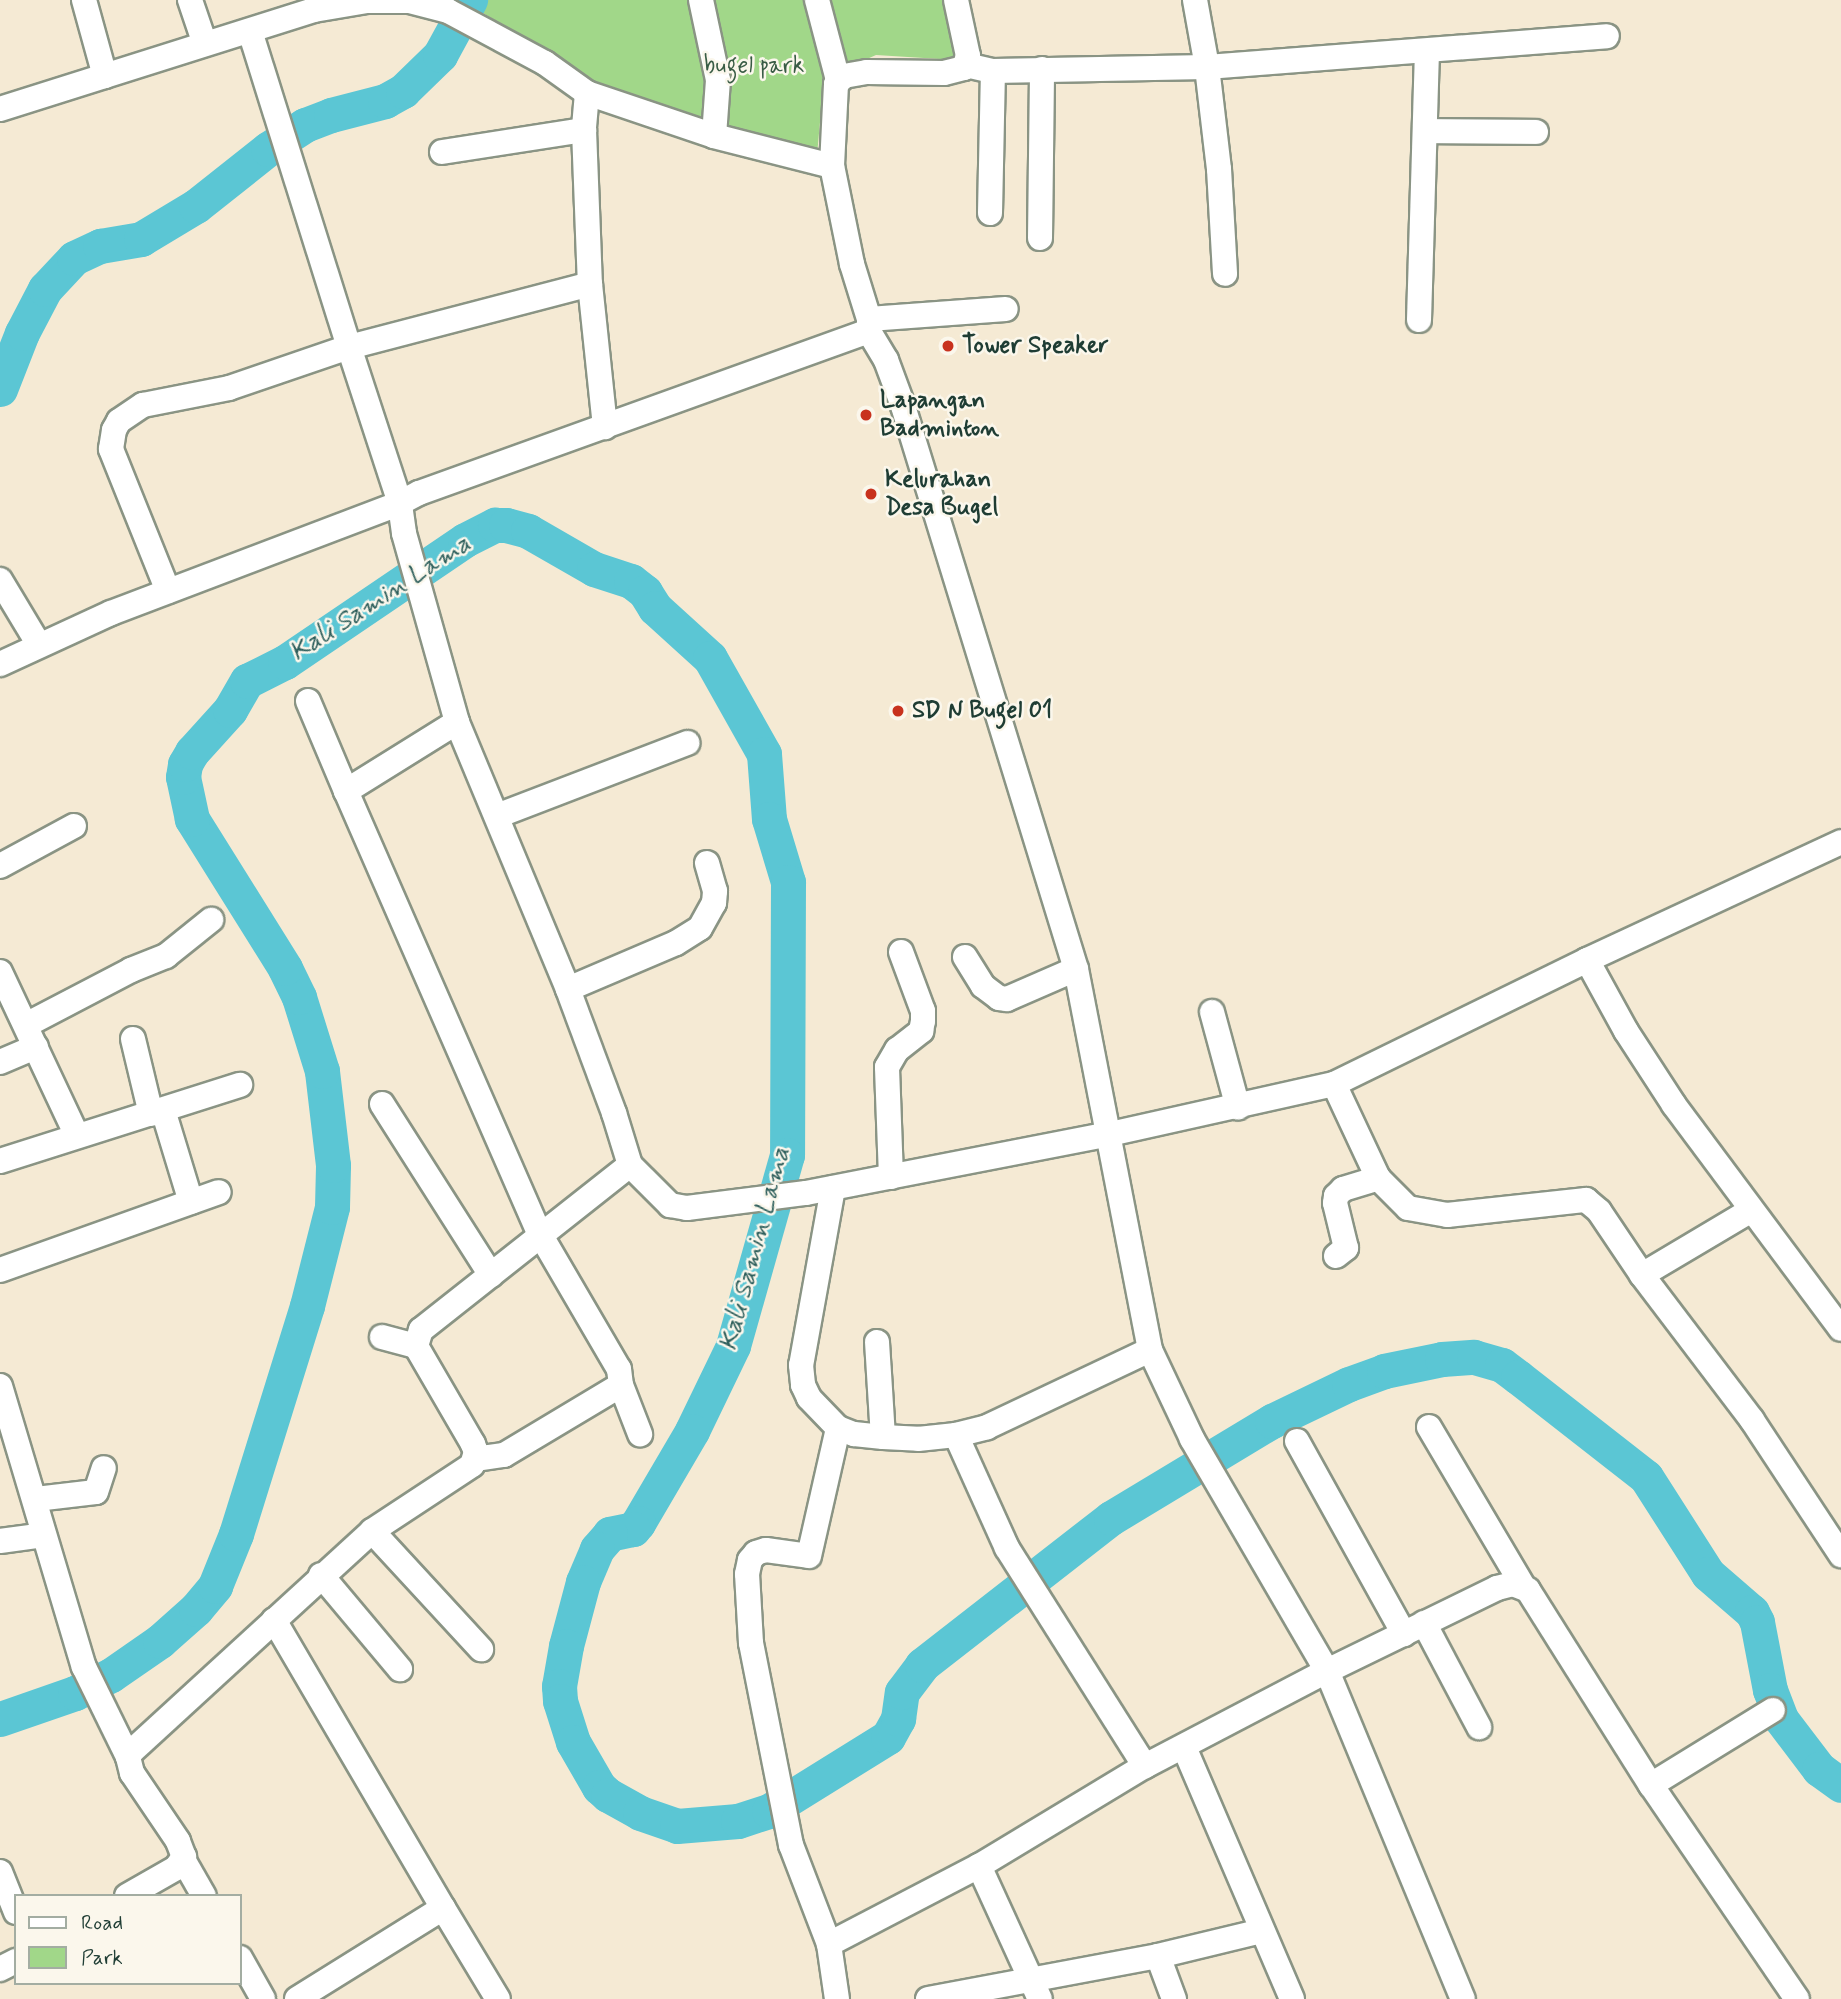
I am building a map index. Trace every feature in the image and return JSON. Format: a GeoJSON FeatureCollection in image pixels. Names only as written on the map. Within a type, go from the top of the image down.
{"type":"FeatureCollection","features":[{"type":"Feature","properties":{"kind":"street"},"geometry":{"type":"LineString","coordinates":[[84,0],[106,75]]}},
{"type":"Feature","properties":{"kind":"street"},"geometry":{"type":"LineString","coordinates":[[190,0],[205,44]]}},
{"type":"Feature","properties":{"kind":"street"},"geometry":{"type":"LineString","coordinates":[[701,0],[718,80],[714,136]]}},
{"type":"Feature","properties":{"kind":"street"},"geometry":{"type":"LineString","coordinates":[[817,0],[838,80],[832,166],[852,264],[868,324],[886,360],[903,406],[1076,969],[1111,1134],[1150,1350],[1211,1473],[1327,1671],[1463,1999]]}},
{"type":"Feature","properties":{"kind":"street"},"geometry":{"type":"LineString","coordinates":[[956,0],[966,41],[966,65]]}},
{"type":"Feature","properties":{"kind":"street"},"geometry":{"type":"LineString","coordinates":[[1195,0],[1207,67],[1224,229],[1225,274]]}},
{"type":"Feature","properties":{"kind":"street"},"geometry":{"type":"LineString","coordinates":[[0,109],[250,32],[312,5],[409,1],[448,11],[545,63],[587,93],[714,136],[832,166]]}},
{"type":"Feature","properties":{"kind":"street"},"geometry":{"type":"LineString","coordinates":[[250,32],[400,503],[404,533],[457,722],[568,989],[614,1113],[630,1165],[660,1198],[678,1208],[834,1188],[1238,1108],[1334,1084],[1587,960],[1841,842]]}},
{"type":"Feature","properties":{"kind":"street"},"geometry":{"type":"LineString","coordinates":[[838,80],[867,72],[944,73],[966,65],[993,71],[1207,67],[1606,36]]}},
{"type":"Feature","properties":{"kind":"street"},"geometry":{"type":"LineString","coordinates":[[1419,320],[1427,51]]}},
{"type":"Feature","properties":{"kind":"street"},"geometry":{"type":"LineString","coordinates":[[1041,238],[1042,69]]}},
{"type":"Feature","properties":{"kind":"street"},"geometry":{"type":"LineString","coordinates":[[990,213],[993,71]]}},
{"type":"Feature","properties":{"kind":"street"},"geometry":{"type":"LineString","coordinates":[[587,93],[584,130],[590,284],[605,427]]}},
{"type":"Feature","properties":{"kind":"street"},"geometry":{"type":"LineString","coordinates":[[442,152],[584,130]]}},
{"type":"Feature","properties":{"kind":"street"},"geometry":{"type":"LineString","coordinates":[[1426,131],[1536,132]]}},
{"type":"Feature","properties":{"kind":"street"},"geometry":{"type":"LineString","coordinates":[[168,591],[111,449],[114,430],[119,421],[144,405],[229,387],[349,347],[590,284]]}},
{"type":"Feature","properties":{"kind":"street"},"geometry":{"type":"LineString","coordinates":[[0,664],[168,591],[400,503],[419,493],[859,337],[868,324],[1006,309]]}},
{"type":"Feature","properties":{"kind":"street"},"geometry":{"type":"LineString","coordinates":[[0,580],[40,645]]}},
{"type":"Feature","properties":{"kind":"street"},"geometry":{"type":"LineString","coordinates":[[307,701],[540,1234],[620,1369],[621,1385],[640,1434]]}},
{"type":"Feature","properties":{"kind":"street"},"geometry":{"type":"LineString","coordinates":[[346,791],[457,722]]}},
{"type":"Feature","properties":{"kind":"street"},"geometry":{"type":"LineString","coordinates":[[498,816],[687,743]]}},
{"type":"Feature","properties":{"kind":"street"},"geometry":{"type":"LineString","coordinates":[[0,866],[74,826]]}},
{"type":"Feature","properties":{"kind":"street"},"geometry":{"type":"LineString","coordinates":[[568,989],[676,943],[700,928],[715,903],[715,891],[707,863]]}},
{"type":"Feature","properties":{"kind":"street"},"geometry":{"type":"LineString","coordinates":[[26,1025],[131,970],[166,956],[211,920]]}},
{"type":"Feature","properties":{"kind":"street"},"geometry":{"type":"LineString","coordinates":[[891,1177],[887,1067],[897,1050],[921,1031],[923,1021],[923,1012],[901,952]]}},
{"type":"Feature","properties":{"kind":"street"},"geometry":{"type":"LineString","coordinates":[[965,957],[983,986],[999,998],[1007,999],[1076,969]]}},
{"type":"Feature","properties":{"kind":"street"},"geometry":{"type":"LineString","coordinates":[[1587,960],[1650,1071],[1750,1211],[1841,1329]]}},
{"type":"Feature","properties":{"kind":"street"},"geometry":{"type":"LineString","coordinates":[[0,972],[77,1136]]}},
{"type":"Feature","properties":{"kind":"street"},"geometry":{"type":"LineString","coordinates":[[1212,1012],[1238,1108]]}},
{"type":"Feature","properties":{"kind":"street"},"geometry":{"type":"LineString","coordinates":[[133,1039],[191,1202]]}},
{"type":"Feature","properties":{"kind":"street"},"geometry":{"type":"LineString","coordinates":[[0,1062],[36,1047]]}},
{"type":"Feature","properties":{"kind":"street"},"geometry":{"type":"LineString","coordinates":[[1334,1084],[1378,1178],[1398,1202],[1408,1208],[1447,1215],[1586,1200],[1599,1211],[1642,1275],[1752,1420],[1841,1555]]}},
{"type":"Feature","properties":{"kind":"street"},"geometry":{"type":"LineString","coordinates":[[0,1161],[240,1085]]}},
{"type":"Feature","properties":{"kind":"street"},"geometry":{"type":"LineString","coordinates":[[382,1104],[491,1275]]}},
{"type":"Feature","properties":{"kind":"street"},"geometry":{"type":"LineString","coordinates":[[416,1346],[421,1330],[630,1165]]}},
{"type":"Feature","properties":{"kind":"street"},"geometry":{"type":"LineString","coordinates":[[1336,1256],[1346,1248],[1335,1203],[1336,1196],[1343,1189],[1378,1178]]}},
{"type":"Feature","properties":{"kind":"street"},"geometry":{"type":"LineString","coordinates":[[834,1188],[801,1365],[803,1385],[809,1398],[838,1428],[854,1434],[883,1437],[956,1435],[987,1427],[1150,1350]]}},
{"type":"Feature","properties":{"kind":"street"},"geometry":{"type":"LineString","coordinates":[[0,1270],[219,1192]]}},
{"type":"Feature","properties":{"kind":"street"},"geometry":{"type":"LineString","coordinates":[[1642,1275],[1750,1211]]}},
{"type":"Feature","properties":{"kind":"street"},"geometry":{"type":"LineString","coordinates":[[128,1757],[149,1733],[321,1575],[373,1531],[467,1471],[475,1459],[474,1444],[416,1346],[382,1337]]}},
{"type":"Feature","properties":{"kind":"street"},"geometry":{"type":"LineString","coordinates":[[877,1342],[883,1437]]}},
{"type":"Feature","properties":{"kind":"street"},"geometry":{"type":"LineString","coordinates":[[475,1459],[493,1459],[504,1455],[621,1385]]}},
{"type":"Feature","properties":{"kind":"street"},"geometry":{"type":"LineString","coordinates":[[0,1386],[36,1499],[44,1535],[84,1667],[128,1757],[132,1773],[178,1841],[184,1861],[203,1894]]}},
{"type":"Feature","properties":{"kind":"street"},"geometry":{"type":"LineString","coordinates":[[1429,1427],[1523,1586],[1651,1785],[1797,1999]]}},
{"type":"Feature","properties":{"kind":"street"},"geometry":{"type":"LineString","coordinates":[[837,1999],[829,1944],[792,1844],[751,1643],[747,1574],[750,1560],[756,1553],[766,1550],[809,1556],[838,1428]]}},
{"type":"Feature","properties":{"kind":"street"},"geometry":{"type":"LineString","coordinates":[[956,1435],[1007,1548],[1145,1766]]}},
{"type":"Feature","properties":{"kind":"street"},"geometry":{"type":"LineString","coordinates":[[1297,1441],[1414,1629],[1479,1727]]}},
{"type":"Feature","properties":{"kind":"street"},"geometry":{"type":"LineString","coordinates":[[36,1499],[96,1492],[104,1468]]}},
{"type":"Feature","properties":{"kind":"street"},"geometry":{"type":"LineString","coordinates":[[373,1531],[481,1649]]}},
{"type":"Feature","properties":{"kind":"street"},"geometry":{"type":"LineString","coordinates":[[0,1541],[44,1535]]}},
{"type":"Feature","properties":{"kind":"street"},"geometry":{"type":"LineString","coordinates":[[321,1575],[400,1669]]}},
{"type":"Feature","properties":{"kind":"street"},"geometry":{"type":"LineString","coordinates":[[829,1944],[979,1866],[1145,1766],[1327,1671],[1497,1588],[1513,1584],[1523,1586]]}},
{"type":"Feature","properties":{"kind":"street"},"geometry":{"type":"LineString","coordinates":[[274,1620],[498,1999]]}},
{"type":"Feature","properties":{"kind":"street"},"geometry":{"type":"LineString","coordinates":[[1651,1785],[1773,1710]]}},
{"type":"Feature","properties":{"kind":"street"},"geometry":{"type":"LineString","coordinates":[[1184,1747],[1292,1999]]}},
{"type":"Feature","properties":{"kind":"street"},"geometry":{"type":"LineString","coordinates":[[130,1894],[184,1861]]}},
{"type":"Feature","properties":{"kind":"street"},"geometry":{"type":"LineString","coordinates":[[979,1866],[1035,1988]]}},
{"type":"Feature","properties":{"kind":"street"},"geometry":{"type":"LineString","coordinates":[[0,1872],[14,1907]]}},
{"type":"Feature","properties":{"kind":"street"},"geometry":{"type":"LineString","coordinates":[[297,1999],[443,1908]]}},
{"type":"Feature","properties":{"kind":"street"},"geometry":{"type":"LineString","coordinates":[[931,1999],[1035,1988],[1261,1931]]}},
{"type":"Feature","properties":{"kind":"street"},"geometry":{"type":"LineString","coordinates":[[1158,1956],[1174,1999]]}},
{"type":"Feature","properties":{"kind":"street"},"geometry":{"type":"LineString","coordinates":[[242,1962],[263,1999]]}},
{"type":"Feature","properties":{"kind":"green space","name":"bugel park"},"geometry":{"type":"Polygon","coordinates":[[[446,0],[942,0],[956,60],[876,55],[824,78],[817,155],[703,121],[592,80],[483,13],[446,0]]]}},
{"type":"Feature","properties":{"kind":"waterway","name":"Kali Samin Lama"},"geometry":{"type":"LineString","coordinates":[[0,389],[22,333],[45,289],[74,258],[100,246],[141,239],[196,206],[268,149],[305,125],[331,115],[385,101],[403,91],[440,55],[470,0]]}},
{"type":"Feature","properties":{"kind":"waterway","name":"Kali Samin Lama"},"geometry":{"type":"LineString","coordinates":[[0,1719],[75,1693],[111,1675],[160,1641],[196,1609],[215,1586],[236,1534],[307,1306],[332,1207],[333,1165],[322,1071],[299,997],[285,968],[192,819],[183,777],[185,764],[192,752],[230,710],[247,681],[285,662],[465,540],[495,525],[506,525],[528,531],[594,569],[631,581],[645,592],[655,608],[710,658],[764,754],[769,819],[788,882],[787,1155],[733,1346],[692,1431],[638,1523],[633,1529],[610,1534],[597,1549],[583,1582],[566,1646],[559,1686],[560,1701],[573,1742],[599,1787],[640,1813],[677,1826],[738,1821],[769,1811],[888,1737],[898,1719],[902,1692],[922,1665],[1111,1518],[1272,1421],[1349,1384],[1384,1371],[1442,1359],[1474,1357],[1502,1365],[1646,1477],[1708,1574],[1752,1612],[1757,1622],[1770,1690],[1781,1719],[1819,1769],[1841,1785]]}},
{"type":"Feature","properties":{"kind":"place","name":"Tower Speaker"},"geometry":{"type":"Point","coordinates":[948,346]}},
{"type":"Feature","properties":{"kind":"place","name":"Lapangan Badminton"},"geometry":{"type":"Point","coordinates":[866,415]}},
{"type":"Feature","properties":{"kind":"place","name":"Kelurahan Desa Bugel"},"geometry":{"type":"Point","coordinates":[871,494]}},
{"type":"Feature","properties":{"kind":"place","name":"SD N Bugel 01"},"geometry":{"type":"Point","coordinates":[898,711]}}]}
